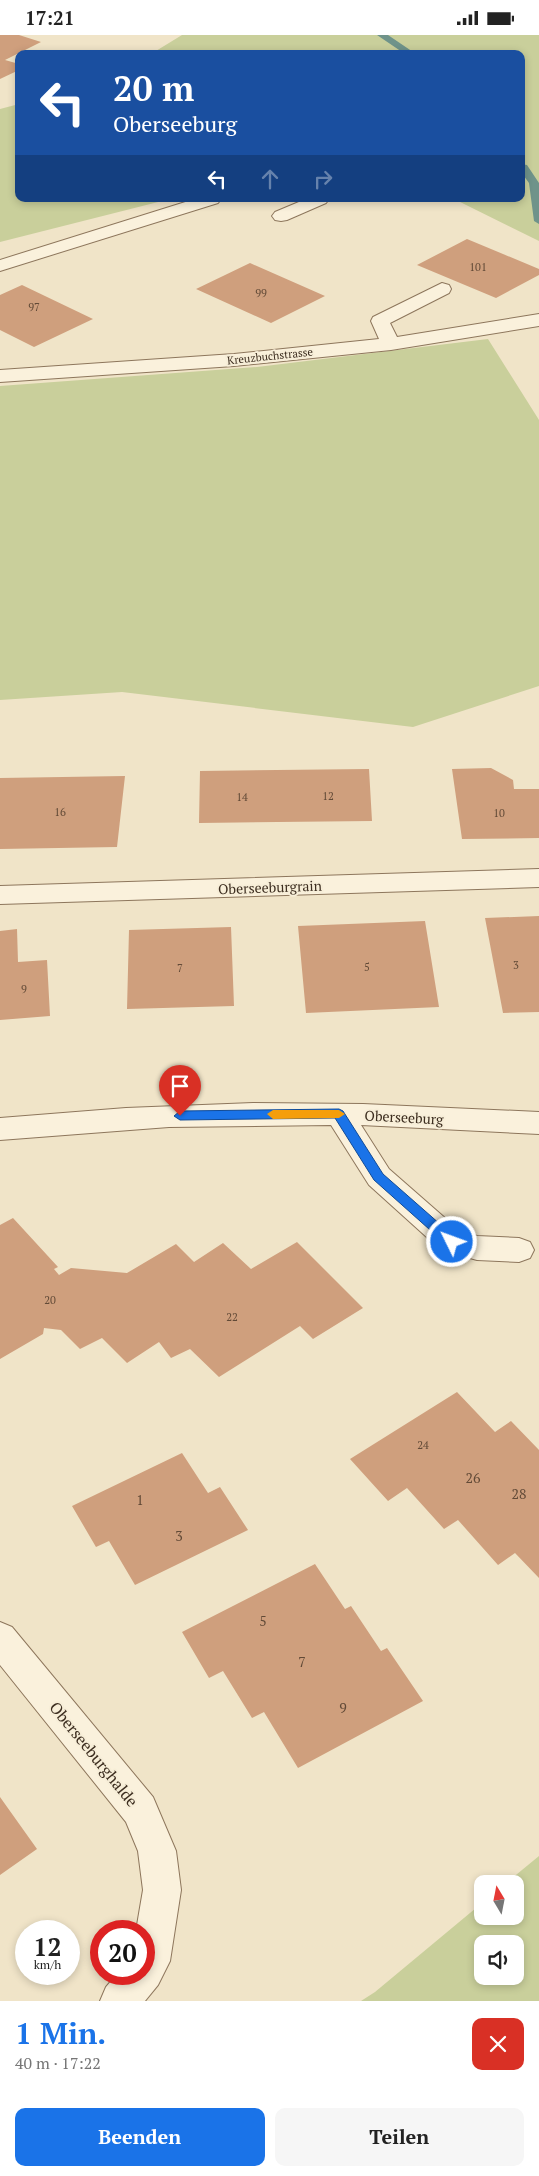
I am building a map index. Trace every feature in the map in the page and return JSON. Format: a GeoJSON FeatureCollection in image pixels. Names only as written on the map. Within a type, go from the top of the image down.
{"type":"FeatureCollection","features":[{"type":"Feature","properties":{"kind":"street"},"geometry":{"type":"LineString","coordinates":[[0,266],[203,202]]}},
{"type":"Feature","properties":{"kind":"street"},"geometry":{"type":"LineString","coordinates":[[280,216],[313,202]]}},
{"type":"Feature","properties":{"kind":"street"},"geometry":{"type":"LineString","coordinates":[[391,344],[380,321],[442,289]]}},
{"type":"Feature","properties":{"kind":"street","name":"Kreuzbuchstrasse"},"geometry":{"type":"LineString","coordinates":[[0,376],[234,360],[391,344],[539,320]]}},
{"type":"Feature","properties":{"kind":"street","name":"Oberseeburgrain"},"geometry":{"type":"LineString","coordinates":[[0,895],[539,878]]}},
{"type":"Feature","properties":{"kind":"street"},"geometry":{"type":"LineString","coordinates":[[339,1114],[379,1177],[452,1242],[476,1248],[519,1250]]}},
{"type":"Feature","properties":{"kind":"street","name":"Oberseeburg"},"geometry":{"type":"LineString","coordinates":[[0,1129],[160,1116],[339,1114],[539,1123]]}},
{"type":"Feature","properties":{"kind":"street","name":"Oberseeburghalde"},"geometry":{"type":"LineString","coordinates":[[0,1638],[140,1810],[157,1851],[162,1890],[155,1931]]}},
{"type":"Feature","properties":{"kind":"street","name":"Oberseeburghalde"},"geometry":{"type":"LineString","coordinates":[[120,2001],[133,1985]]}},
{"type":"Feature","properties":{"kind":"green space"},"geometry":{"type":"Polygon","coordinates":[[[182,35],[539,35],[539,241],[460,202],[525,202],[525,50],[158,50],[182,35]]]}},
{"type":"Feature","properties":{"kind":"green space"},"geometry":{"type":"Polygon","coordinates":[[[15,105],[15,202],[158,202],[0,242],[0,109],[15,105]]]}},
{"type":"Feature","properties":{"kind":"green space"},"geometry":{"type":"Polygon","coordinates":[[[488,339],[539,420],[539,686],[413,727],[122,692],[0,700],[0,386],[257,367],[488,339]]]}},
{"type":"Feature","properties":{"kind":"green space"},"geometry":{"type":"Polygon","coordinates":[[[539,1856],[539,2001],[361,2001],[375,1992],[474,1910],[474,1925],[524,1925],[524,1875],[516,1875],[539,1856]]]}},
{"type":"Feature","properties":{"kind":"building"},"geometry":{"type":"Polygon","coordinates":[[[0,35],[19,35],[41,42],[25,50],[15,50],[15,55],[5,60],[15,63],[15,72],[0,79],[0,35]]]}},
{"type":"Feature","properties":{"kind":"building"},"geometry":{"type":"Polygon","coordinates":[[[467,239],[539,269],[539,275],[496,298],[417,265],[467,239]]]}},
{"type":"Feature","properties":{"kind":"building"},"geometry":{"type":"Polygon","coordinates":[[[250,263],[325,296],[271,323],[196,289],[250,263]]]}},
{"type":"Feature","properties":{"kind":"building"},"geometry":{"type":"Polygon","coordinates":[[[22,285],[93,319],[34,347],[0,330],[0,295],[22,285]]]}},
{"type":"Feature","properties":{"kind":"building"},"geometry":{"type":"Polygon","coordinates":[[[491,768],[513,780],[514,789],[539,789],[539,838],[462,839],[452,769],[491,768]]]}},
{"type":"Feature","properties":{"kind":"building"},"geometry":{"type":"Polygon","coordinates":[[[369,769],[372,821],[199,823],[200,771],[369,769]]]}},
{"type":"Feature","properties":{"kind":"building"},"geometry":{"type":"Polygon","coordinates":[[[125,776],[117,847],[0,849],[0,778],[125,776]]]}},
{"type":"Feature","properties":{"kind":"building"},"geometry":{"type":"Polygon","coordinates":[[[539,916],[539,1012],[503,1013],[485,918],[539,916]]]}},
{"type":"Feature","properties":{"kind":"building"},"geometry":{"type":"Polygon","coordinates":[[[425,921],[439,1007],[306,1013],[298,926],[425,921]]]}},
{"type":"Feature","properties":{"kind":"building"},"geometry":{"type":"Polygon","coordinates":[[[231,927],[234,1006],[127,1009],[129,930],[231,927]]]}},
{"type":"Feature","properties":{"kind":"building"},"geometry":{"type":"Polygon","coordinates":[[[17,929],[18,962],[47,960],[50,1016],[0,1020],[0,931],[17,929]]]}},
{"type":"Feature","properties":{"kind":"building"},"geometry":{"type":"Polygon","coordinates":[[[13,1218],[58,1267],[54,1269],[59,1275],[71,1268],[127,1273],[176,1244],[194,1262],[223,1243],[251,1269],[297,1242],[363,1308],[313,1339],[300,1326],[219,1377],[190,1349],[171,1358],[159,1342],[127,1363],[102,1338],[80,1349],[61,1330],[44,1328],[43,1334],[0,1359],[0,1225],[13,1218]]]}},
{"type":"Feature","properties":{"kind":"building"},"geometry":{"type":"Polygon","coordinates":[[[457,1392],[495,1432],[511,1421],[539,1450],[539,1578],[515,1553],[498,1565],[458,1520],[444,1529],[407,1488],[388,1501],[350,1459],[457,1392]]]}},
{"type":"Feature","properties":{"kind":"building"},"geometry":{"type":"Polygon","coordinates":[[[182,1453],[208,1493],[220,1487],[248,1530],[135,1585],[109,1541],[96,1547],[72,1506],[182,1453]]]}},
{"type":"Feature","properties":{"kind":"building"},"geometry":{"type":"Polygon","coordinates":[[[315,1564],[345,1609],[351,1606],[381,1651],[387,1648],[423,1701],[298,1768],[264,1712],[252,1718],[223,1671],[209,1678],[182,1632],[315,1564]]]}},
{"type":"Feature","properties":{"kind":"building"},"geometry":{"type":"Polygon","coordinates":[[[0,1797],[37,1849],[0,1875],[0,1797]]]}},
{"type":"Feature","properties":{"kind":"waterway"},"geometry":{"type":"LineString","coordinates":[[382,35],[406,50]]}},
{"type":"Feature","properties":{"kind":"waterway"},"geometry":{"type":"LineString","coordinates":[[525,170],[534,183],[539,221]]}},
{"type":"Feature","properties":{"kind":"slow traffic"},"geometry":{"type":"LineString","coordinates":[[273,1114],[339,1114]]}},
{"type":"Feature","properties":{"kind":"route"},"geometry":{"type":"LineString","coordinates":[[180,1116],[339,1114],[379,1177],[452,1242]]}}]}
